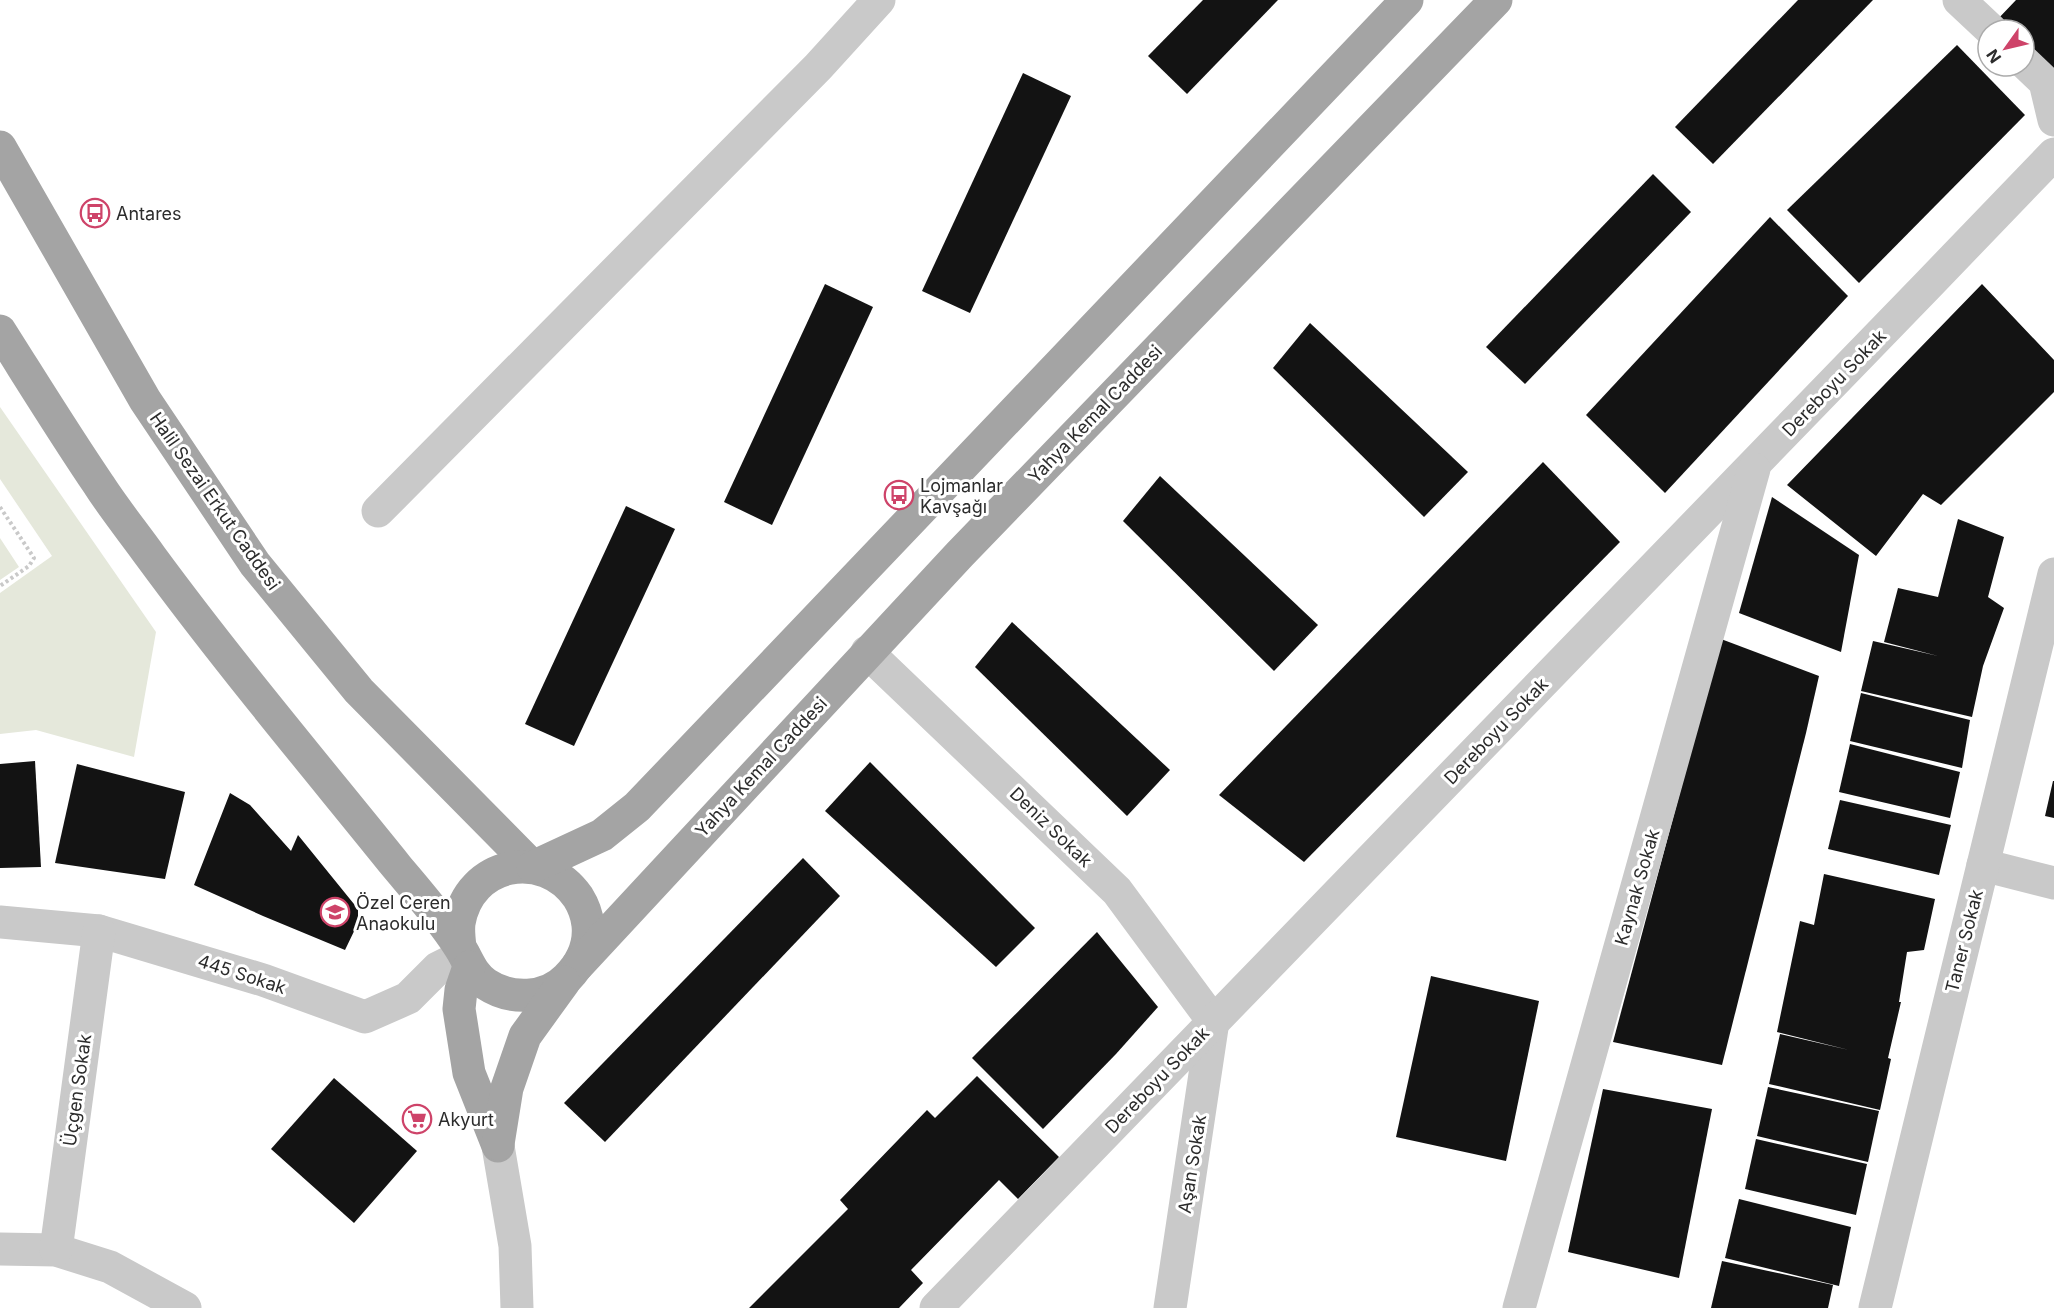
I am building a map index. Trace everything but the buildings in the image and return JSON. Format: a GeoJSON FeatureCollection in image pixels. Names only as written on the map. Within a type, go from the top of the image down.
{"type":"FeatureCollection","features":[{"type":"Feature","properties":{"kind":"main road"},"geometry":{"type":"LineString","coordinates":[[533,867],[602,835],[638,807],[1407,0]]}},
{"type":"Feature","properties":{"kind":"main road","name":"Yahya Kemal Caddesi"},"geometry":{"type":"LineString","coordinates":[[571,973],[867,652],[1496,0]]}},
{"type":"Feature","properties":{"kind":"main road","name":"Halil Sezai Erkut Caddesi"},"geometry":{"type":"LineString","coordinates":[[0,147],[145,400],[255,564],[359,691],[533,867]]}},
{"type":"Feature","properties":{"kind":"main road"},"geometry":{"type":"LineString","coordinates":[[0,332],[100,487],[206,631],[483,982],[503,993],[524,996],[545,993],[571,973]]}},
{"type":"Feature","properties":{"kind":"main road","name":"Halil Sezai Erkut Caddesi"},"geometry":{"type":"LineString","coordinates":[[464,956],[458,926],[464,905],[475,887],[492,874],[512,867],[533,867],[554,873],[570,886],[582,904],[588,924],[586,946],[571,973]]}},
{"type":"Feature","properties":{"kind":"main road"},"geometry":{"type":"LineString","coordinates":[[464,956],[459,1009],[470,1073],[498,1146]]}},
{"type":"Feature","properties":{"kind":"main road"},"geometry":{"type":"LineString","coordinates":[[498,1146],[507,1088],[525,1036],[571,973]]}},
{"type":"Feature","properties":{"kind":"street"},"geometry":{"type":"LineString","coordinates":[[378,511],[818,67],[879,0]]}},
{"type":"Feature","properties":{"kind":"street"},"geometry":{"type":"LineString","coordinates":[[1959,0],[1978,18]]}},
{"type":"Feature","properties":{"kind":"street"},"geometry":{"type":"LineString","coordinates":[[2036,73],[2045,82],[2054,120]]}},
{"type":"Feature","properties":{"kind":"street","name":"Dereboyu Sokak"},"geometry":{"type":"LineString","coordinates":[[936,1308],[2054,154]]}},
{"type":"Feature","properties":{"kind":"street","name":"Kaynak Sokak"},"geometry":{"type":"LineString","coordinates":[[1519,1308],[1754,466]]}},
{"type":"Feature","properties":{"kind":"street","name":"Taner Sokak"},"geometry":{"type":"LineString","coordinates":[[1875,1308],[2054,574]]}},
{"type":"Feature","properties":{"kind":"street","name":"Deniz Sokak"},"geometry":{"type":"LineString","coordinates":[[867,652],[1118,891],[1213,1021]]}},
{"type":"Feature","properties":{"kind":"street"},"geometry":{"type":"LineString","coordinates":[[1983,864],[2054,883]]}},
{"type":"Feature","properties":{"kind":"street","name":"445 Sokak"},"geometry":{"type":"LineString","coordinates":[[0,921],[99,931],[263,980],[365,1017],[408,998],[438,968],[464,956]]}},
{"type":"Feature","properties":{"kind":"street","name":"Üçgen Sokak"},"geometry":{"type":"LineString","coordinates":[[56,1250],[99,931]]}},
{"type":"Feature","properties":{"kind":"street","name":"Aşan Sokak"},"geometry":{"type":"LineString","coordinates":[[1170,1308],[1213,1021]]}},
{"type":"Feature","properties":{"kind":"street"},"geometry":{"type":"LineString","coordinates":[[498,1146],[514,1246],[517,1308]]}},
{"type":"Feature","properties":{"kind":"street"},"geometry":{"type":"LineString","coordinates":[[0,1249],[56,1250],[110,1267],[185,1308]]}},
{"type":"Feature","properties":{"kind":"path"},"geometry":{"type":"LineString","coordinates":[[0,507],[34,558],[29,566],[0,586]]}},
{"type":"Feature","properties":{"kind":"shaded area"},"geometry":{"type":"Polygon","coordinates":[[[0,407],[156,632],[134,757],[36,730],[0,734],[0,593],[52,556],[0,479],[0,407]]]}},
{"type":"Feature","properties":{"kind":"shaded area"},"geometry":{"type":"Polygon","coordinates":[[[0,538],[19,567],[0,580],[0,538]]]}},
{"type":"Feature","properties":{"kind":"place","name":"Antares"},"geometry":{"type":"Point","coordinates":[95,213]}},
{"type":"Feature","properties":{"kind":"place","name":"Lojmanlar Kavşağı"},"geometry":{"type":"Point","coordinates":[899,495]}},
{"type":"Feature","properties":{"kind":"place","name":"Özel Ceren Anaokulu"},"geometry":{"type":"Point","coordinates":[335,912]}},
{"type":"Feature","properties":{"kind":"place","name":"Akyurt"},"geometry":{"type":"Point","coordinates":[417,1119]}}]}
